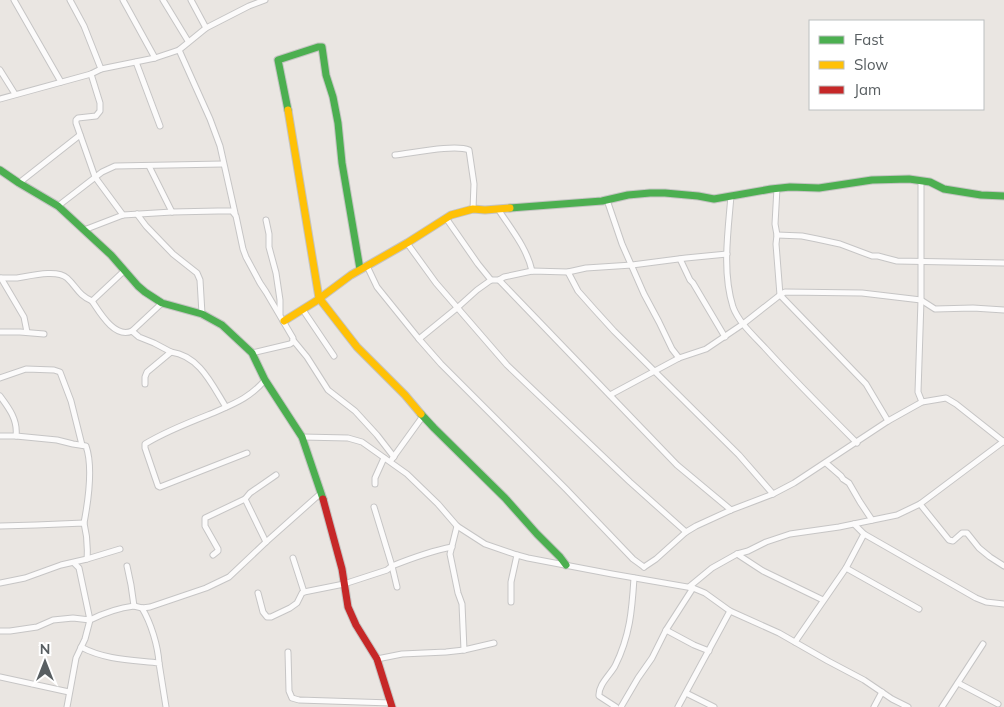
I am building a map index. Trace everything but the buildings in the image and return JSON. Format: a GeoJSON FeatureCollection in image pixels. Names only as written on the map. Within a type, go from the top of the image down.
{"type":"FeatureCollection","features":[{"type":"Feature","properties":{"kind":"street"},"geometry":{"type":"LineString","coordinates":[[14,0],[61,82]]}},
{"type":"Feature","properties":{"kind":"street"},"geometry":{"type":"LineString","coordinates":[[70,0],[84,26],[101,69]]}},
{"type":"Feature","properties":{"kind":"street"},"geometry":{"type":"LineString","coordinates":[[124,0],[155,58]]}},
{"type":"Feature","properties":{"kind":"street"},"geometry":{"type":"LineString","coordinates":[[163,0],[188,42]]}},
{"type":"Feature","properties":{"kind":"street"},"geometry":{"type":"LineString","coordinates":[[191,0],[206,28]]}},
{"type":"Feature","properties":{"kind":"street"},"geometry":{"type":"LineString","coordinates":[[0,98],[91,74],[101,69],[155,58],[179,50],[206,28],[265,0]]}},
{"type":"Feature","properties":{"kind":"street"},"geometry":{"type":"LineString","coordinates":[[566,565],[561,556],[539,536],[493,485],[357,347],[319,298],[287,103],[278,60],[318,47],[323,50],[326,75],[338,123],[342,163],[363,267],[377,287],[441,364],[633,559],[644,567]]}},
{"type":"Feature","properties":{"kind":"street"},"geometry":{"type":"LineString","coordinates":[[179,50],[220,146],[246,257],[293,336],[293,340],[302,350],[328,390],[354,411],[376,435],[392,459],[438,504],[457,526],[485,544],[517,555],[642,580],[691,587],[704,592],[730,611],[780,633],[908,707]]}},
{"type":"Feature","properties":{"kind":"street"},"geometry":{"type":"LineString","coordinates":[[136,62],[160,126]]}},
{"type":"Feature","properties":{"kind":"street"},"geometry":{"type":"LineString","coordinates":[[0,70],[15,94]]}},
{"type":"Feature","properties":{"kind":"street"},"geometry":{"type":"LineString","coordinates":[[91,74],[100,104],[100,111],[96,116],[78,118],[76,120],[95,177],[124,215]]}},
{"type":"Feature","properties":{"kind":"street"},"geometry":{"type":"LineString","coordinates":[[19,183],[80,134]]}},
{"type":"Feature","properties":{"kind":"street"},"geometry":{"type":"LineString","coordinates":[[395,155],[454,147],[469,150],[474,184],[473,209]]}},
{"type":"Feature","properties":{"kind":"street"},"geometry":{"type":"LineString","coordinates":[[58,206],[102,172],[115,166],[223,164]]}},
{"type":"Feature","properties":{"kind":"street"},"geometry":{"type":"LineString","coordinates":[[149,166],[172,212]]}},
{"type":"Feature","properties":{"kind":"street"},"geometry":{"type":"LineString","coordinates":[[0,170],[58,206],[111,256],[138,286],[162,303],[202,314],[222,325],[252,353],[265,380],[302,437],[321,493],[342,569],[348,607],[356,625],[377,659],[392,705],[299,700],[292,698],[289,691],[288,652]]}},
{"type":"Feature","properties":{"kind":"street"},"geometry":{"type":"LineString","coordinates":[[282,318],[303,310],[363,267],[407,243],[451,215],[473,209],[498,210],[607,200],[628,195],[650,193],[714,199],[777,188],[819,188],[872,180],[909,179],[930,182],[944,189],[981,195],[1004,196]]}},
{"type":"Feature","properties":{"kind":"street"},"geometry":{"type":"LineString","coordinates":[[921,181],[921,300],[918,392],[922,402]]}},
{"type":"Feature","properties":{"kind":"street"},"geometry":{"type":"LineString","coordinates":[[777,188],[774,224],[777,235],[778,290],[780,295],[866,384],[888,421]]}},
{"type":"Feature","properties":{"kind":"street"},"geometry":{"type":"LineString","coordinates":[[731,196],[727,254],[730,293],[734,309],[743,324],[773,357],[856,443]]}},
{"type":"Feature","properties":{"kind":"street"},"geometry":{"type":"LineString","coordinates":[[607,200],[622,244],[644,294],[672,349],[679,358]]}},
{"type":"Feature","properties":{"kind":"street"},"geometry":{"type":"LineString","coordinates":[[498,210],[522,246],[532,271]]}},
{"type":"Feature","properties":{"kind":"street"},"geometry":{"type":"LineString","coordinates":[[84,230],[124,215],[218,211],[232,211],[235,213]]}},
{"type":"Feature","properties":{"kind":"street"},"geometry":{"type":"LineString","coordinates":[[137,214],[173,254],[198,273],[202,314]]}},
{"type":"Feature","properties":{"kind":"street"},"geometry":{"type":"LineString","coordinates":[[446,218],[491,280]]}},
{"type":"Feature","properties":{"kind":"street"},"geometry":{"type":"LineString","coordinates":[[266,220],[282,318]]}},
{"type":"Feature","properties":{"kind":"street"},"geometry":{"type":"LineString","coordinates":[[777,235],[817,239],[840,244],[872,256],[897,261],[1004,263]]}},
{"type":"Feature","properties":{"kind":"street"},"geometry":{"type":"LineString","coordinates":[[407,243],[436,283],[507,365],[623,476],[686,532]]}},
{"type":"Feature","properties":{"kind":"street"},"geometry":{"type":"LineString","coordinates":[[419,339],[491,280],[499,280],[504,277],[532,271],[568,272],[586,268],[632,265],[727,254]]}},
{"type":"Feature","properties":{"kind":"street"},"geometry":{"type":"LineString","coordinates":[[680,259],[690,280],[725,337]]}},
{"type":"Feature","properties":{"kind":"street"},"geometry":{"type":"LineString","coordinates":[[92,301],[124,271]]}},
{"type":"Feature","properties":{"kind":"street"},"geometry":{"type":"LineString","coordinates":[[568,272],[578,291],[594,309],[739,454],[773,494]]}},
{"type":"Feature","properties":{"kind":"street"},"geometry":{"type":"LineString","coordinates":[[1,278],[51,273],[66,276],[83,297],[92,301],[109,325],[123,333],[132,331],[162,303]]}},
{"type":"Feature","properties":{"kind":"street"},"geometry":{"type":"LineString","coordinates":[[1,278],[24,317],[27,332]]}},
{"type":"Feature","properties":{"kind":"street"},"geometry":{"type":"LineString","coordinates":[[499,280],[677,465],[731,510]]}},
{"type":"Feature","properties":{"kind":"street"},"geometry":{"type":"LineString","coordinates":[[610,395],[679,358],[706,349],[785,292],[862,293],[921,300],[935,309],[973,308],[1004,310]]}},
{"type":"Feature","properties":{"kind":"street"},"geometry":{"type":"LineString","coordinates":[[303,310],[334,356]]}},
{"type":"Feature","properties":{"kind":"street"},"geometry":{"type":"LineString","coordinates":[[132,331],[139,338],[171,352],[179,353],[193,361],[207,375],[226,407]]}},
{"type":"Feature","properties":{"kind":"street"},"geometry":{"type":"LineString","coordinates":[[0,332],[44,334]]}},
{"type":"Feature","properties":{"kind":"street"},"geometry":{"type":"LineString","coordinates":[[252,353],[290,344],[293,340]]}},
{"type":"Feature","properties":{"kind":"street"},"geometry":{"type":"LineString","coordinates":[[145,384],[147,372],[171,352]]}},
{"type":"Feature","properties":{"kind":"street"},"geometry":{"type":"LineString","coordinates":[[0,378],[26,369],[60,372],[82,445]]}},
{"type":"Feature","properties":{"kind":"street"},"geometry":{"type":"LineString","coordinates":[[247,453],[163,487],[158,486],[144,448],[145,444],[160,434],[246,398],[265,380]]}},
{"type":"Feature","properties":{"kind":"street"},"geometry":{"type":"LineString","coordinates":[[0,396],[16,424],[16,436]]}},
{"type":"Feature","properties":{"kind":"street"},"geometry":{"type":"LineString","coordinates":[[621,707],[652,658],[691,587],[712,568],[738,554],[790,534],[897,515],[920,504],[1004,442],[946,398],[922,402],[888,421],[794,484],[731,510],[686,532],[656,559],[644,567],[642,580]]}},
{"type":"Feature","properties":{"kind":"street"},"geometry":{"type":"LineString","coordinates":[[392,459],[423,416]]}},
{"type":"Feature","properties":{"kind":"street"},"geometry":{"type":"LineString","coordinates":[[0,436],[56,440],[86,446],[89,454],[89,479],[84,523],[88,559]]}},
{"type":"Feature","properties":{"kind":"street"},"geometry":{"type":"LineString","coordinates":[[302,437],[348,438],[362,442],[384,458],[392,459]]}},
{"type":"Feature","properties":{"kind":"street"},"geometry":{"type":"LineString","coordinates":[[375,484],[384,458]]}},
{"type":"Feature","properties":{"kind":"street"},"geometry":{"type":"LineString","coordinates":[[826,463],[849,483],[872,520]]}},
{"type":"Feature","properties":{"kind":"street"},"geometry":{"type":"LineString","coordinates":[[213,555],[218,549],[205,526],[205,518],[245,499],[250,493],[276,475]]}},
{"type":"Feature","properties":{"kind":"street"},"geometry":{"type":"LineString","coordinates":[[0,631],[37,627],[63,618],[90,620],[122,608],[134,606],[150,607],[206,588],[229,577],[321,493]]}},
{"type":"Feature","properties":{"kind":"street"},"geometry":{"type":"LineString","coordinates":[[245,499],[266,542]]}},
{"type":"Feature","properties":{"kind":"street"},"geometry":{"type":"LineString","coordinates":[[920,504],[949,540],[953,541],[962,533],[967,533],[979,548],[1004,566]]}},
{"type":"Feature","properties":{"kind":"street"},"geometry":{"type":"LineString","coordinates":[[374,507],[398,587]]}},
{"type":"Feature","properties":{"kind":"street"},"geometry":{"type":"LineString","coordinates":[[0,526],[84,523]]}},
{"type":"Feature","properties":{"kind":"street"},"geometry":{"type":"LineString","coordinates":[[854,524],[864,534],[976,598],[986,602],[1004,604]]}},
{"type":"Feature","properties":{"kind":"street"},"geometry":{"type":"LineString","coordinates":[[457,526],[450,554],[462,604],[464,650]]}},
{"type":"Feature","properties":{"kind":"street"},"geometry":{"type":"LineString","coordinates":[[795,642],[846,568],[864,534]]}},
{"type":"Feature","properties":{"kind":"street"},"geometry":{"type":"LineString","coordinates":[[258,592],[263,612],[266,617],[271,617],[297,603],[304,592],[344,584],[387,570],[416,556],[452,547]]}},
{"type":"Feature","properties":{"kind":"street"},"geometry":{"type":"LineString","coordinates":[[0,583],[24,578],[120,549]]}},
{"type":"Feature","properties":{"kind":"street"},"geometry":{"type":"LineString","coordinates":[[738,554],[763,571],[823,600]]}},
{"type":"Feature","properties":{"kind":"street"},"geometry":{"type":"LineString","coordinates":[[511,602],[511,582],[517,555]]}},
{"type":"Feature","properties":{"kind":"street"},"geometry":{"type":"LineString","coordinates":[[292,558],[304,592]]}},
{"type":"Feature","properties":{"kind":"street"},"geometry":{"type":"LineString","coordinates":[[67,707],[76,658],[90,620],[79,568],[74,563]]}},
{"type":"Feature","properties":{"kind":"street"},"geometry":{"type":"LineString","coordinates":[[127,566],[134,606]]}},
{"type":"Feature","properties":{"kind":"street"},"geometry":{"type":"LineString","coordinates":[[846,568],[919,609]]}},
{"type":"Feature","properties":{"kind":"street"},"geometry":{"type":"LineString","coordinates":[[616,707],[599,696],[599,691],[615,666],[627,637],[631,617],[634,578]]}},
{"type":"Feature","properties":{"kind":"street"},"geometry":{"type":"LineString","coordinates":[[142,608],[152,630],[159,658],[166,707]]}},
{"type":"Feature","properties":{"kind":"street"},"geometry":{"type":"LineString","coordinates":[[678,707],[730,611]]}},
{"type":"Feature","properties":{"kind":"street"},"geometry":{"type":"LineString","coordinates":[[666,630],[709,652]]}},
{"type":"Feature","properties":{"kind":"street"},"geometry":{"type":"LineString","coordinates":[[377,659],[402,654],[464,650],[494,643]]}},
{"type":"Feature","properties":{"kind":"street"},"geometry":{"type":"LineString","coordinates":[[942,707],[983,644]]}},
{"type":"Feature","properties":{"kind":"street"},"geometry":{"type":"LineString","coordinates":[[81,647],[104,657],[159,663]]}},
{"type":"Feature","properties":{"kind":"street"},"geometry":{"type":"LineString","coordinates":[[0,677],[69,692]]}},
{"type":"Feature","properties":{"kind":"street"},"geometry":{"type":"LineString","coordinates":[[958,683],[998,704]]}},
{"type":"Feature","properties":{"kind":"street"},"geometry":{"type":"LineString","coordinates":[[874,707],[882,692]]}},
{"type":"Feature","properties":{"kind":"street"},"geometry":{"type":"LineString","coordinates":[[686,693],[714,707]]}},
{"type":"Feature","properties":{"kind":"traffic: fast"},"geometry":{"type":"LineString","coordinates":[[288,110],[278,60],[322,47],[326,75],[338,123],[342,163],[360,269]]}},
{"type":"Feature","properties":{"kind":"traffic: fast"},"geometry":{"type":"LineString","coordinates":[[0,170],[58,206],[111,255],[145,292],[162,303],[202,314],[222,325],[252,353],[265,380],[302,437],[323,499]]}},
{"type":"Feature","properties":{"kind":"traffic: fast"},"geometry":{"type":"LineString","coordinates":[[510,208],[602,201],[628,195],[650,193],[714,199],[790,187],[819,188],[872,180],[909,179],[930,182],[944,189],[981,195],[1004,196]]}},
{"type":"Feature","properties":{"kind":"traffic: fast"},"geometry":{"type":"LineString","coordinates":[[421,414],[505,498],[566,565]]}},
{"type":"Feature","properties":{"kind":"traffic: slow"},"geometry":{"type":"LineString","coordinates":[[288,110],[319,298],[357,347],[405,395],[421,414]]}},
{"type":"Feature","properties":{"kind":"traffic: slow"},"geometry":{"type":"LineString","coordinates":[[284,321],[316,301],[351,275],[451,215],[473,209],[510,208]]}},
{"type":"Feature","properties":{"kind":"traffic: jam"},"geometry":{"type":"LineString","coordinates":[[323,499],[342,569],[348,607],[356,625],[377,659],[392,707]]}}]}
